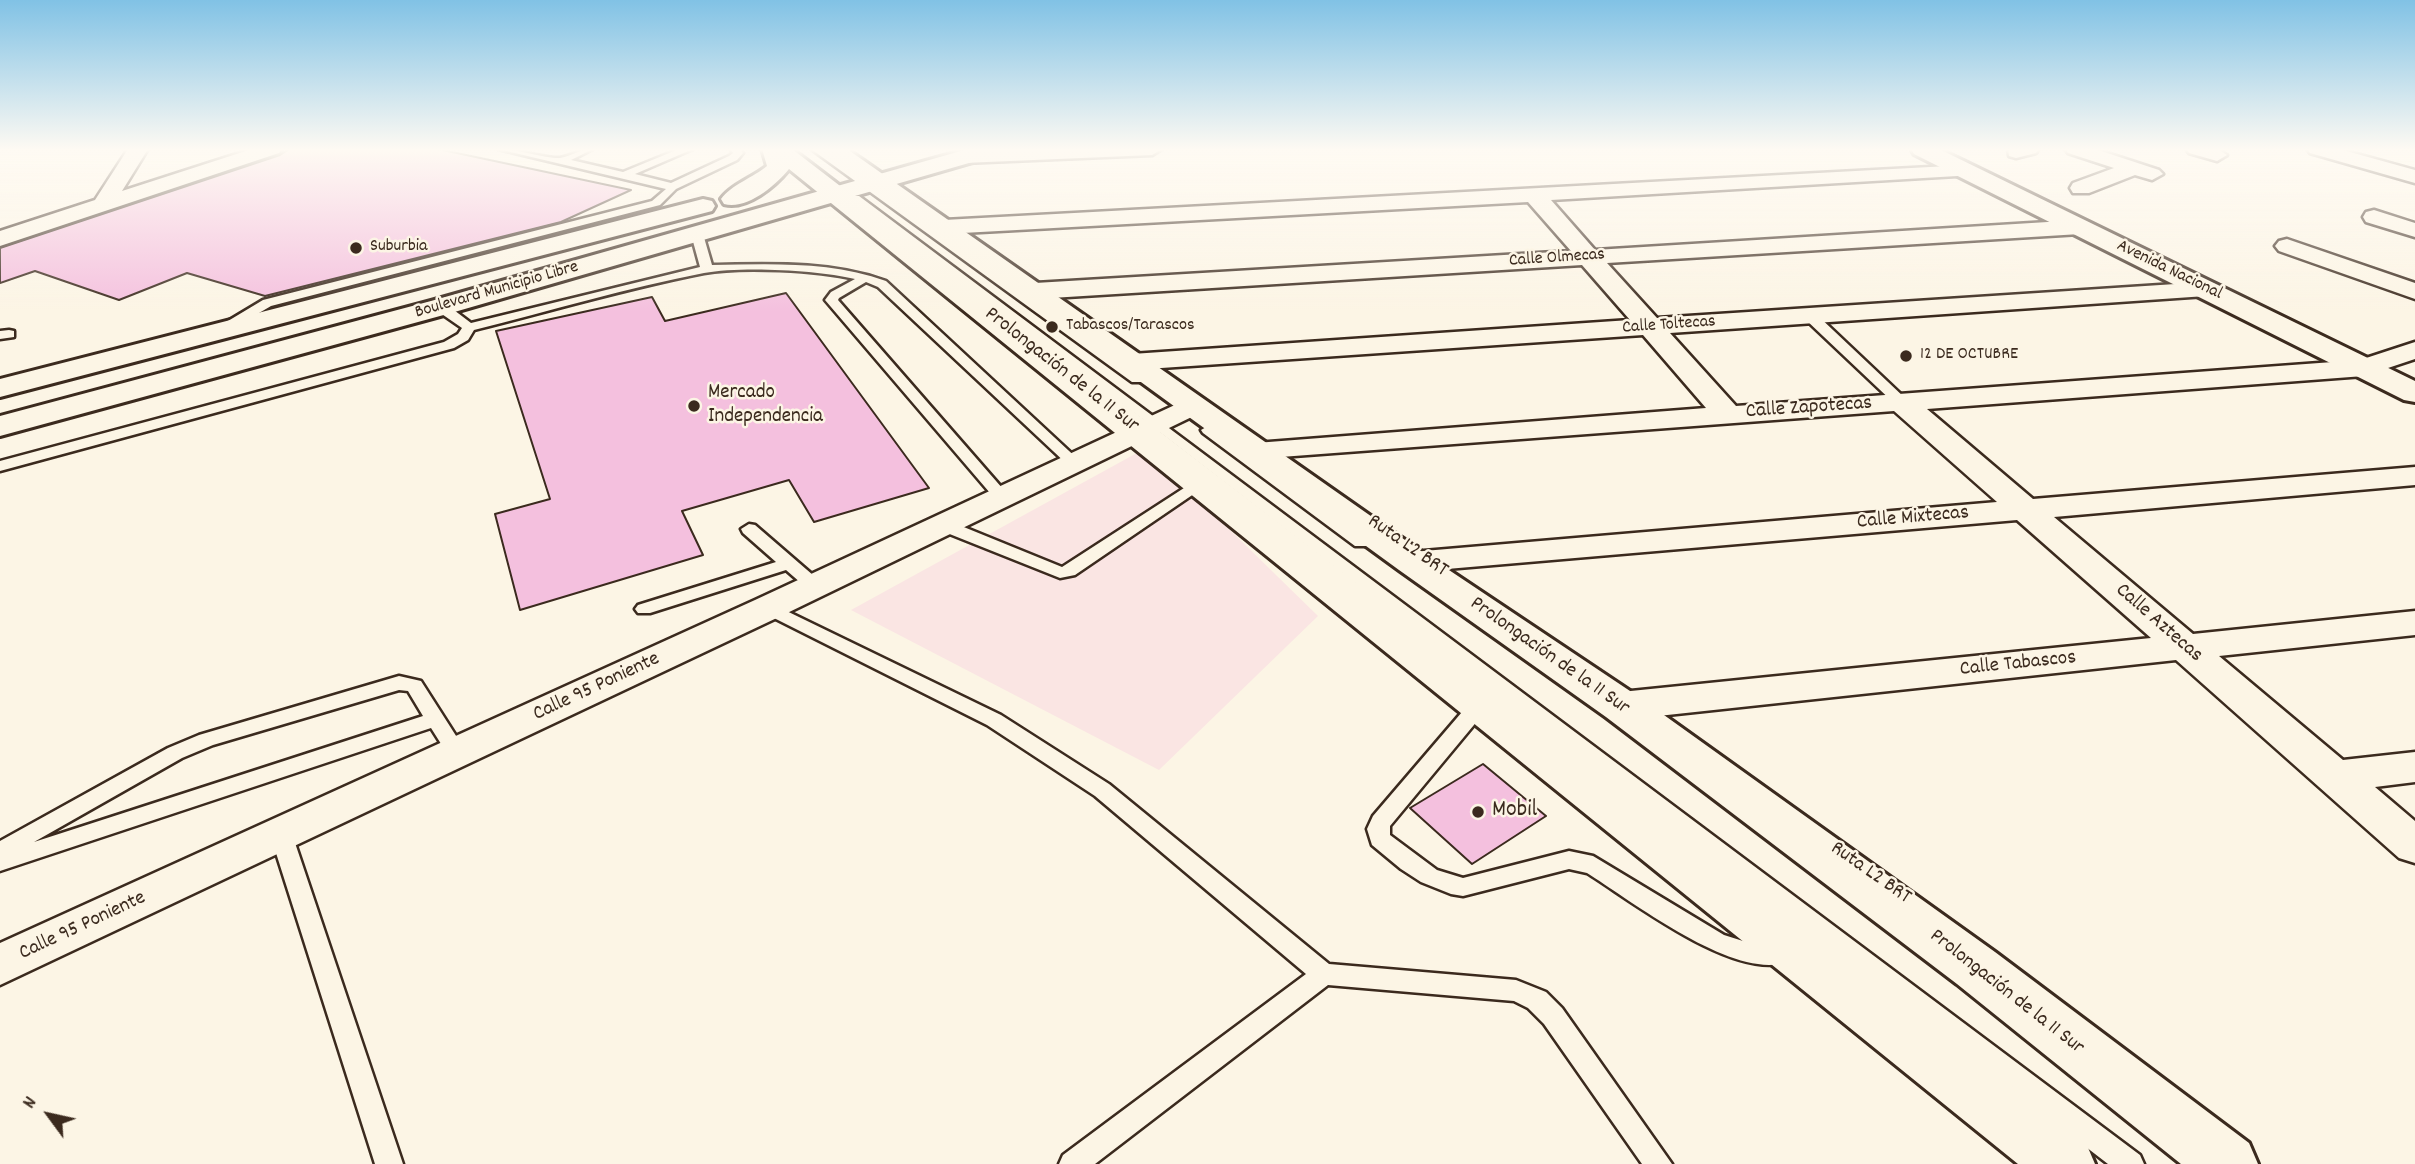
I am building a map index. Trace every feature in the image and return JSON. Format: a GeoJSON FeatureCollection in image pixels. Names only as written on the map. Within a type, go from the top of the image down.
{"type":"FeatureCollection","features":[{"type":"Feature","properties":{"kind":"main road","name":"Boulevard Municipio Libre"},"geometry":{"type":"LineString","coordinates":[[0,388],[220,330],[376,282],[714,203]]}},
{"type":"Feature","properties":{"kind":"main road","name":"Boulevard Municipio Libre"},"geometry":{"type":"LineString","coordinates":[[0,426],[441,307],[697,234],[782,203]]}},
{"type":"Feature","properties":{"kind":"main road","name":"Prolongación de la 11 Sur"},"geometry":{"type":"LineString","coordinates":[[878,203],[1168,418],[1254,450],[1621,706],[1976,968],[2228,1164]]}},
{"type":"Feature","properties":{"kind":"main road","name":"Prolongación de la 11 Sur"},"geometry":{"type":"LineString","coordinates":[[894,203],[944,228],[1132,362],[1168,418],[1201,481],[2065,1164]]}},
{"type":"Feature","properties":{"kind":"main road","name":"Avenida Nacional"},"geometry":{"type":"LineString","coordinates":[[2032,203],[2415,393]]}},
{"type":"Feature","properties":{"kind":"street"},"geometry":{"type":"LineString","coordinates":[[0,239],[108,203]]}},
{"type":"Feature","properties":{"kind":"street"},"geometry":{"type":"LineString","coordinates":[[944,228],[1372,203]]}},
{"type":"Feature","properties":{"kind":"street"},"geometry":{"type":"LineString","coordinates":[[1541,203],[1728,415]]}},
{"type":"Feature","properties":{"kind":"street"},"geometry":{"type":"LineString","coordinates":[[2374,217],[2415,230]]}},
{"type":"Feature","properties":{"kind":"street","name":"Calle Olmecas"},"geometry":{"type":"LineString","coordinates":[[1035,291],[2080,227]]}},
{"type":"Feature","properties":{"kind":"street"},"geometry":{"type":"LineString","coordinates":[[2287,246],[2415,291]]}},
{"type":"Feature","properties":{"kind":"street","name":"Calle Toltecas"},"geometry":{"type":"LineString","coordinates":[[1132,362],[2206,289]]}},
{"type":"Feature","properties":{"kind":"street","name":"Calle Zapotecas"},"geometry":{"type":"LineString","coordinates":[[1254,450],[2364,368],[2412,353]]}},
{"type":"Feature","properties":{"kind":"street","name":"Calle Aztecas"},"geometry":{"type":"LineString","coordinates":[[1901,402],[2415,846]]}},
{"type":"Feature","properties":{"kind":"street","name":"Calle 95 Poniente"},"geometry":{"type":"LineString","coordinates":[[0,965],[768,608],[802,575],[943,525],[1168,418]]}},
{"type":"Feature","properties":{"kind":"street","name":"Calle Mixtecas"},"geometry":{"type":"LineString","coordinates":[[1412,562],[2415,476]]}},
{"type":"Feature","properties":{"kind":"street","name":"Calle Tabascos"},"geometry":{"type":"LineString","coordinates":[[1621,706],[2415,623]]}},
{"type":"Feature","properties":{"kind":"street"},"geometry":{"type":"LineString","coordinates":[[2335,776],[2415,767]]}},
{"type":"Feature","properties":{"kind":"lane"},"geometry":{"type":"LineString","coordinates":[[376,282],[651,203]]}},
{"type":"Feature","properties":{"kind":"lane","name":"Ruta L2 BRT"},"geometry":{"type":"LineString","coordinates":[[878,203],[1168,418],[2130,1164]]}},
{"type":"Feature","properties":{"kind":"lane"},"geometry":{"type":"LineString","coordinates":[[697,234],[707,270]]}},
{"type":"Feature","properties":{"kind":"lane"},"geometry":{"type":"LineString","coordinates":[[0,466],[449,345],[463,337],[469,327],[707,270],[829,271],[867,277],[882,284],[1074,463]]}},
{"type":"Feature","properties":{"kind":"lane"},"geometry":{"type":"LineString","coordinates":[[867,277],[831,300],[1002,497]]}},
{"type":"Feature","properties":{"kind":"lane"},"geometry":{"type":"LineString","coordinates":[[441,307],[469,327]]}},
{"type":"Feature","properties":{"kind":"lane"},"geometry":{"type":"LineString","coordinates":[[1810,316],[1901,402]]}},
{"type":"Feature","properties":{"kind":"lane","name":"Ruta L2 BRT"},"geometry":{"type":"LineString","coordinates":[[1168,418],[1276,482],[1905,927],[2202,1164]]}},
{"type":"Feature","properties":{"kind":"lane"},"geometry":{"type":"LineString","coordinates":[[943,525],[1060,573],[1069,571],[1201,481]]}},
{"type":"Feature","properties":{"kind":"lane"},"geometry":{"type":"LineString","coordinates":[[749,529],[802,575]]}},
{"type":"Feature","properties":{"kind":"lane"},"geometry":{"type":"LineString","coordinates":[[644,609],[802,575]]}},
{"type":"Feature","properties":{"kind":"lane"},"geometry":{"type":"LineString","coordinates":[[768,608],[994,720],[1102,790],[1289,948],[1324,974],[1516,991],[1537,1000],[1553,1016],[1658,1164]]}},
{"type":"Feature","properties":{"kind":"lane"},"geometry":{"type":"LineString","coordinates":[[0,851],[141,769],[206,740],[399,684],[414,686],[433,720],[457,753]]}},
{"type":"Feature","properties":{"kind":"lane"},"geometry":{"type":"LineString","coordinates":[[1481,703],[1381,822],[1380,839],[1433,880],[1445,886],[1463,887],[1569,860],[1579,860],[1593,865],[1716,942],[1743,951],[1804,958]]}},
{"type":"Feature","properties":{"kind":"lane"},"geometry":{"type":"LineString","coordinates":[[0,862],[433,720]]}},
{"type":"Feature","properties":{"kind":"lane"},"geometry":{"type":"LineString","coordinates":[[281,834],[390,1164]]}},
{"type":"Feature","properties":{"kind":"lane"},"geometry":{"type":"LineString","coordinates":[[1073,1164],[1324,974]]}},
{"type":"Feature","properties":{"kind":"shaded area"},"geometry":{"type":"Polygon","coordinates":[[[1146,448],[1318,616],[1159,770],[851,610],[1146,448]]]}},
{"type":"Feature","properties":{"kind":"building"},"geometry":{"type":"Polygon","coordinates":[[[135,203],[602,203],[561,222],[265,296],[187,273],[119,300],[35,271],[0,283],[0,248],[135,203]]]}},
{"type":"Feature","properties":{"kind":"building","name":"Mercado Independencia"},"geometry":{"type":"Polygon","coordinates":[[[786,293],[929,488],[814,522],[789,480],[682,511],[703,555],[520,610],[495,514],[550,499],[496,331],[652,297],[665,321],[786,293]]]}},
{"type":"Feature","properties":{"kind":"building","name":"Mobil"},"geometry":{"type":"Polygon","coordinates":[[[1483,764],[1546,816],[1472,864],[1410,808],[1483,764]]]}},
{"type":"Feature","properties":{"kind":"place","name":"Suburbia"},"geometry":{"type":"Point","coordinates":[356,248]}},
{"type":"Feature","properties":{"kind":"place","name":"Tabascos/Tarascos"},"geometry":{"type":"Point","coordinates":[1052,327]}},
{"type":"Feature","properties":{"kind":"place","name":"12 DE OCTUBRE"},"geometry":{"type":"Point","coordinates":[1906,356]}},
{"type":"Feature","properties":{"kind":"place","name":"Mercado Independencia"},"geometry":{"type":"Point","coordinates":[694,406]}},
{"type":"Feature","properties":{"kind":"place","name":"Mobil"},"geometry":{"type":"Point","coordinates":[1478,812]}}]}
